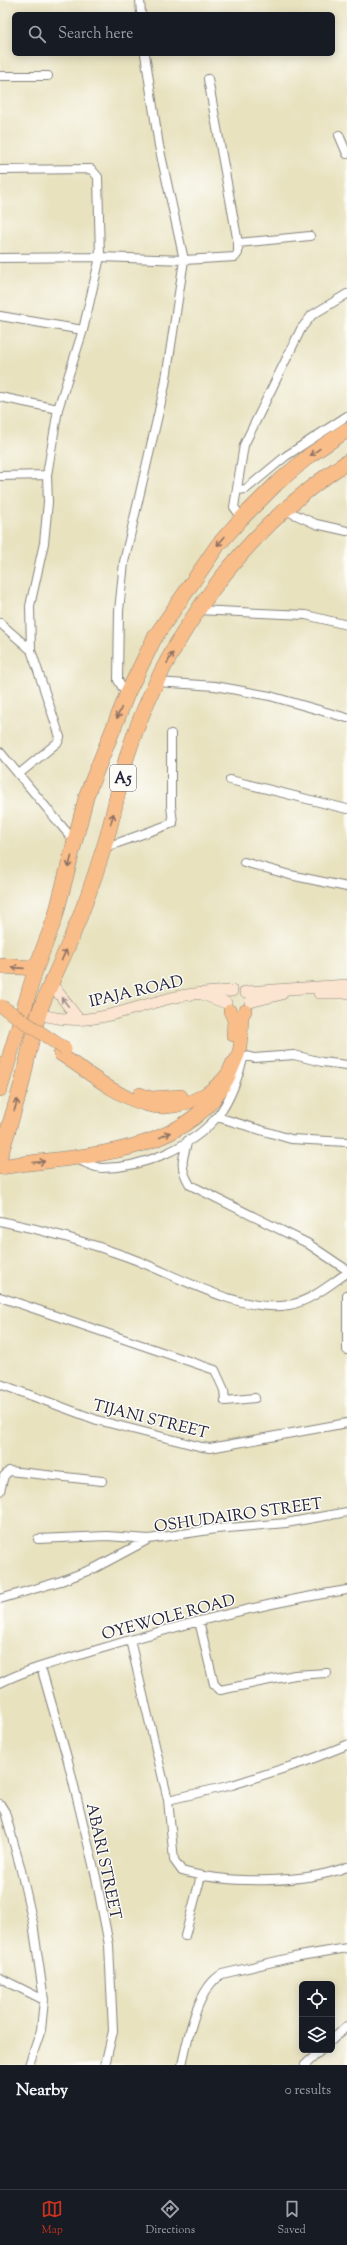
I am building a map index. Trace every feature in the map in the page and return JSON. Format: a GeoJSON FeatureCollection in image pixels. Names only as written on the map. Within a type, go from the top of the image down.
{"type":"FeatureCollection","features":[{"type":"Feature","properties":{"kind":"highway","name":"A5"},"geometry":{"type":"LineString","coordinates":[[0,1089],[3,1067],[36,968],[55,918],[87,794],[128,692],[155,637],[218,544],[242,518],[276,484],[310,455],[347,430]]}},
{"type":"Feature","properties":{"kind":"highway","name":"A5"},"geometry":{"type":"LineString","coordinates":[[0,1156],[17,1100],[39,1014],[51,983],[73,936],[104,848],[128,754],[157,682],[197,610],[235,562],[285,510],[324,477],[347,462]]}},
{"type":"Feature","properties":{"kind":"highway"},"geometry":{"type":"LineString","coordinates":[[0,966],[36,968]]}},
{"type":"Feature","properties":{"kind":"highway"},"geometry":{"type":"LineString","coordinates":[[0,1168],[74,1158],[138,1146],[188,1124],[206,1109],[222,1090],[238,1058]]}},
{"type":"Feature","properties":{"kind":"main road"},"geometry":{"type":"LineString","coordinates":[[51,983],[79,1020]]}},
{"type":"Feature","properties":{"kind":"main road"},"geometry":{"type":"LineString","coordinates":[[63,1052],[133,1092],[151,1098],[181,1096],[195,1091],[205,1085],[216,1075],[228,1056],[234,1020],[228,1007],[227,996],[232,991],[238,989],[245,992],[347,985]]}},
{"type":"Feature","properties":{"kind":"main road","name":"IPAJA ROAD"},"geometry":{"type":"LineString","coordinates":[[39,1014],[59,1020],[79,1020],[123,1013],[168,998],[199,992],[232,991]]}},
{"type":"Feature","properties":{"kind":"main road","name":"IPAJA ROAD"},"geometry":{"type":"LineString","coordinates":[[199,992],[228,1007]]}},
{"type":"Feature","properties":{"kind":"main road"},"geometry":{"type":"LineString","coordinates":[[0,1008],[121,1094],[146,1105],[159,1107],[187,1103],[200,1098],[218,1085],[238,1058],[242,1016],[248,1006],[245,992]]}},
{"type":"Feature","properties":{"kind":"main road"},"geometry":{"type":"LineString","coordinates":[[228,1007],[240,1014],[248,1006],[286,994],[347,993]]}},
{"type":"Feature","properties":{"kind":"street"},"geometry":{"type":"LineString","coordinates":[[140,0],[141,12]]}},
{"type":"Feature","properties":{"kind":"street"},"geometry":{"type":"LineString","coordinates":[[128,692],[122,688],[118,680],[119,611],[124,562],[165,385],[184,260],[159,146],[145,56]]}},
{"type":"Feature","properties":{"kind":"street"},"geometry":{"type":"LineString","coordinates":[[0,76],[48,76]]}},
{"type":"Feature","properties":{"kind":"street"},"geometry":{"type":"LineString","coordinates":[[0,258],[100,257],[184,260],[235,257],[238,253],[238,243],[208,79]]}},
{"type":"Feature","properties":{"kind":"street"},"geometry":{"type":"LineString","coordinates":[[339,135],[347,154]]}},
{"type":"Feature","properties":{"kind":"street"},"geometry":{"type":"LineString","coordinates":[[0,170],[91,169],[96,172],[98,177],[100,257],[83,330],[58,409],[47,474],[48,502],[44,543],[30,606],[31,650],[60,737],[58,742],[19,774]]}},
{"type":"Feature","properties":{"kind":"street"},"geometry":{"type":"LineString","coordinates":[[238,243],[310,236]]}},
{"type":"Feature","properties":{"kind":"street"},"geometry":{"type":"LineString","coordinates":[[242,518],[234,507],[238,490],[244,445],[301,329],[312,315],[347,294]]}},
{"type":"Feature","properties":{"kind":"street"},"geometry":{"type":"LineString","coordinates":[[0,316],[83,330]]}},
{"type":"Feature","properties":{"kind":"street"},"geometry":{"type":"LineString","coordinates":[[0,397],[58,409]]}},
{"type":"Feature","properties":{"kind":"street"},"geometry":{"type":"LineString","coordinates":[[238,490],[246,489],[286,456],[347,416]]}},
{"type":"Feature","properties":{"kind":"street"},"geometry":{"type":"LineString","coordinates":[[0,476],[47,474]]}},
{"type":"Feature","properties":{"kind":"street"},"geometry":{"type":"LineString","coordinates":[[285,510],[316,524],[347,531]]}},
{"type":"Feature","properties":{"kind":"street"},"geometry":{"type":"LineString","coordinates":[[197,610],[306,615],[347,625]]}},
{"type":"Feature","properties":{"kind":"street"},"geometry":{"type":"LineString","coordinates":[[0,623],[31,650]]}},
{"type":"Feature","properties":{"kind":"street"},"geometry":{"type":"LineString","coordinates":[[157,682],[215,686],[270,696],[347,718]]}},
{"type":"Feature","properties":{"kind":"street"},"geometry":{"type":"LineString","coordinates":[[104,848],[173,823],[171,806],[171,734]]}},
{"type":"Feature","properties":{"kind":"street"},"geometry":{"type":"LineString","coordinates":[[0,752],[75,842]]}},
{"type":"Feature","properties":{"kind":"street"},"geometry":{"type":"LineString","coordinates":[[230,780],[347,809]]}},
{"type":"Feature","properties":{"kind":"street"},"geometry":{"type":"LineString","coordinates":[[244,862],[290,875],[347,887]]}},
{"type":"Feature","properties":{"kind":"street"},"geometry":{"type":"LineString","coordinates":[[74,1158],[100,1168],[131,1165],[170,1151],[188,1140],[217,1116],[238,1076],[238,1058],[262,1058],[294,1055],[322,1062],[347,1065]]}},
{"type":"Feature","properties":{"kind":"street"},"geometry":{"type":"LineString","coordinates":[[217,1116],[291,1140],[347,1142]]}},
{"type":"Feature","properties":{"kind":"street"},"geometry":{"type":"LineString","coordinates":[[0,1221],[37,1229],[128,1257],[236,1300],[272,1306],[290,1305],[312,1296],[347,1272],[307,1243],[190,1185],[184,1174],[182,1163],[188,1140]]}},
{"type":"Feature","properties":{"kind":"street"},"geometry":{"type":"LineString","coordinates":[[347,1295],[347,1350]]}},
{"type":"Feature","properties":{"kind":"street"},"geometry":{"type":"LineString","coordinates":[[0,1297],[214,1369],[220,1376],[225,1401],[255,1398]]}},
{"type":"Feature","properties":{"kind":"street","name":"TIJANI STREET"},"geometry":{"type":"LineString","coordinates":[[0,1384],[96,1420],[210,1448],[311,1431],[347,1423]]}},
{"type":"Feature","properties":{"kind":"street"},"geometry":{"type":"LineString","coordinates":[[0,1491],[4,1476],[9,1472],[102,1481]]}},
{"type":"Feature","properties":{"kind":"street","name":"OSHUDAIRO STREET"},"geometry":{"type":"LineString","coordinates":[[0,1599],[75,1576],[111,1561],[149,1539],[216,1529],[286,1523],[347,1512]]}},
{"type":"Feature","properties":{"kind":"street"},"geometry":{"type":"LineString","coordinates":[[38,1538],[107,1536],[149,1539]]}},
{"type":"Feature","properties":{"kind":"street","name":"OYEWOLE ROAD"},"geometry":{"type":"LineString","coordinates":[[0,1683],[41,1667],[164,1629],[274,1603],[347,1590]]}},
{"type":"Feature","properties":{"kind":"street"},"geometry":{"type":"LineString","coordinates":[[199,1621],[214,1684],[220,1690],[295,1676],[327,1673]]}},
{"type":"Feature","properties":{"kind":"street"},"geometry":{"type":"LineString","coordinates":[[130,1640],[168,1800],[174,1860],[182,1871],[201,1876],[235,1879],[307,1878],[347,1867]]}},
{"type":"Feature","properties":{"kind":"street","name":"ABARI STREET"},"geometry":{"type":"LineString","coordinates":[[41,1667],[68,1761],[96,1877],[109,1945],[113,2031],[105,2065]]}},
{"type":"Feature","properties":{"kind":"street"},"geometry":{"type":"LineString","coordinates":[[168,1800],[261,1776],[304,1762],[347,1745]]}},
{"type":"Feature","properties":{"kind":"street"},"geometry":{"type":"LineString","coordinates":[[0,1804],[5,1812],[20,1866],[33,1923],[44,2000],[41,2030],[29,2065]]}},
{"type":"Feature","properties":{"kind":"street"},"geometry":{"type":"LineString","coordinates":[[185,1936],[201,1876]]}},
{"type":"Feature","properties":{"kind":"street"},"geometry":{"type":"LineString","coordinates":[[182,2065],[200,2002],[215,1978],[222,1974],[294,1957],[347,1948]]}},
{"type":"Feature","properties":{"kind":"street"},"geometry":{"type":"LineString","coordinates":[[0,1978],[44,2000]]}},
{"type":"Feature","properties":{"kind":"street"},"geometry":{"type":"LineString","coordinates":[[335,2037],[347,2026]]}},
{"type":"Feature","properties":{"kind":"street"},"geometry":{"type":"LineString","coordinates":[[305,2065],[318,2053]]}}]}
